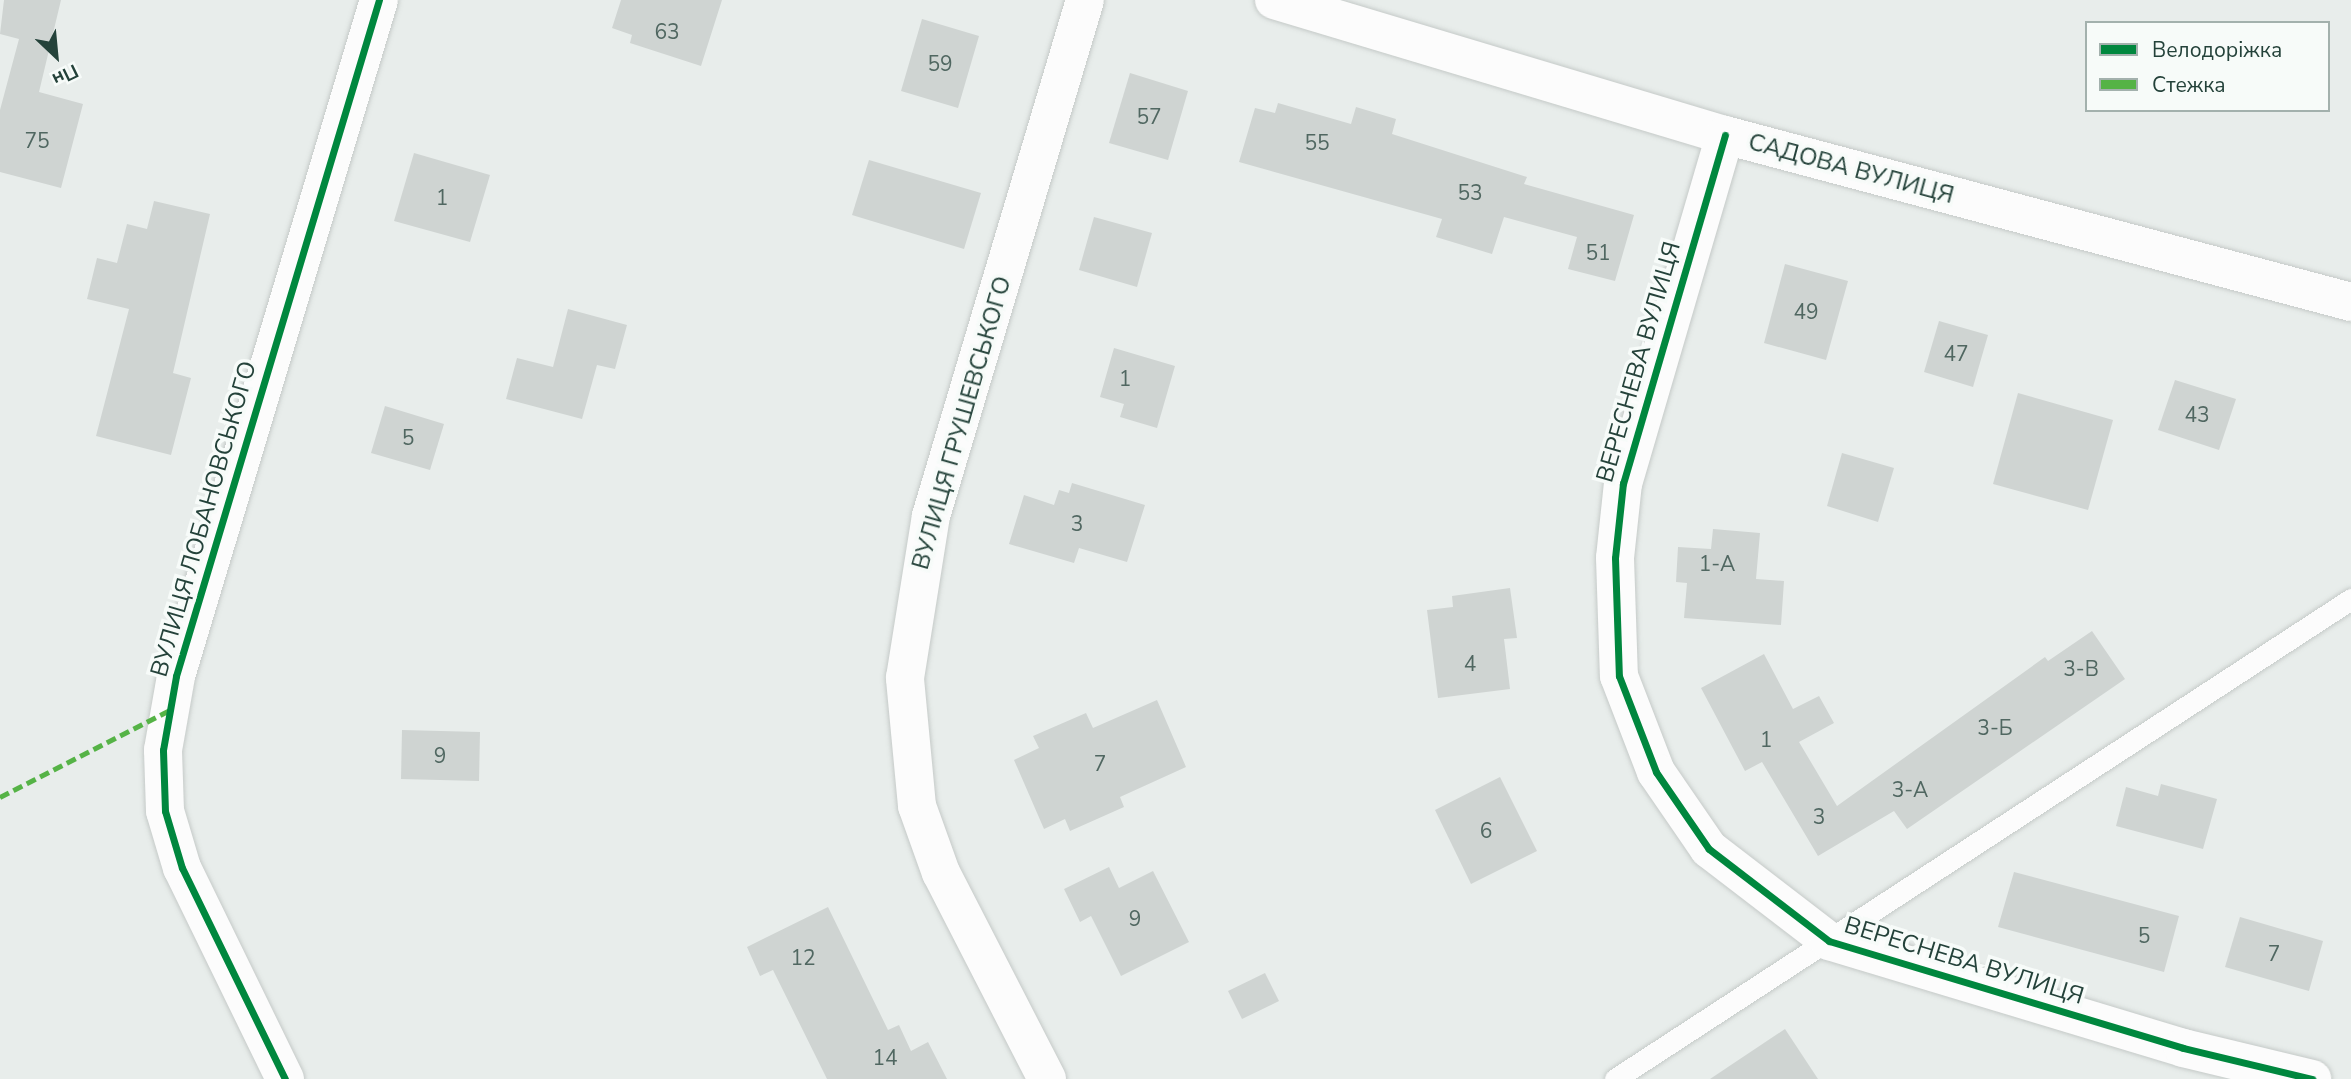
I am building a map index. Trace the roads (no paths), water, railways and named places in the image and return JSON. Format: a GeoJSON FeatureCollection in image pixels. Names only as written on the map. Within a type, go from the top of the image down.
{"type":"FeatureCollection","features":[{"type":"Feature","properties":{"kind":"street","name":"ВУЛИЦЯ ЛОБАНОВСЬКОГО"},"geometry":{"type":"LineString","coordinates":[[285,1079],[182,868],[165,811],[163,750],[176,676],[379,0]]}},
{"type":"Feature","properties":{"kind":"street","name":"ВУЛИЦЯ ГРУШЕВСЬКОГО"},"geometry":{"type":"LineString","coordinates":[[1047,1079],[941,873],[917,806],[905,678],[931,516],[1086,0]]}},
{"type":"Feature","properties":{"kind":"street","name":"САДОВА ВУЛИЦЯ"},"geometry":{"type":"LineString","coordinates":[[1274,0],[1725,135],[2351,302]]}},
{"type":"Feature","properties":{"kind":"street","name":"ВЕРЕСНЕВА ВУЛИЦЯ"},"geometry":{"type":"LineString","coordinates":[[1725,135],[1623,483],[1615,558],[1619,676],[1656,772],[1709,849],[1829,941],[2183,1048],[2312,1079]]}},
{"type":"Feature","properties":{"kind":"lane"},"geometry":{"type":"LineString","coordinates":[[1615,1079],[2351,599]]}}]}
